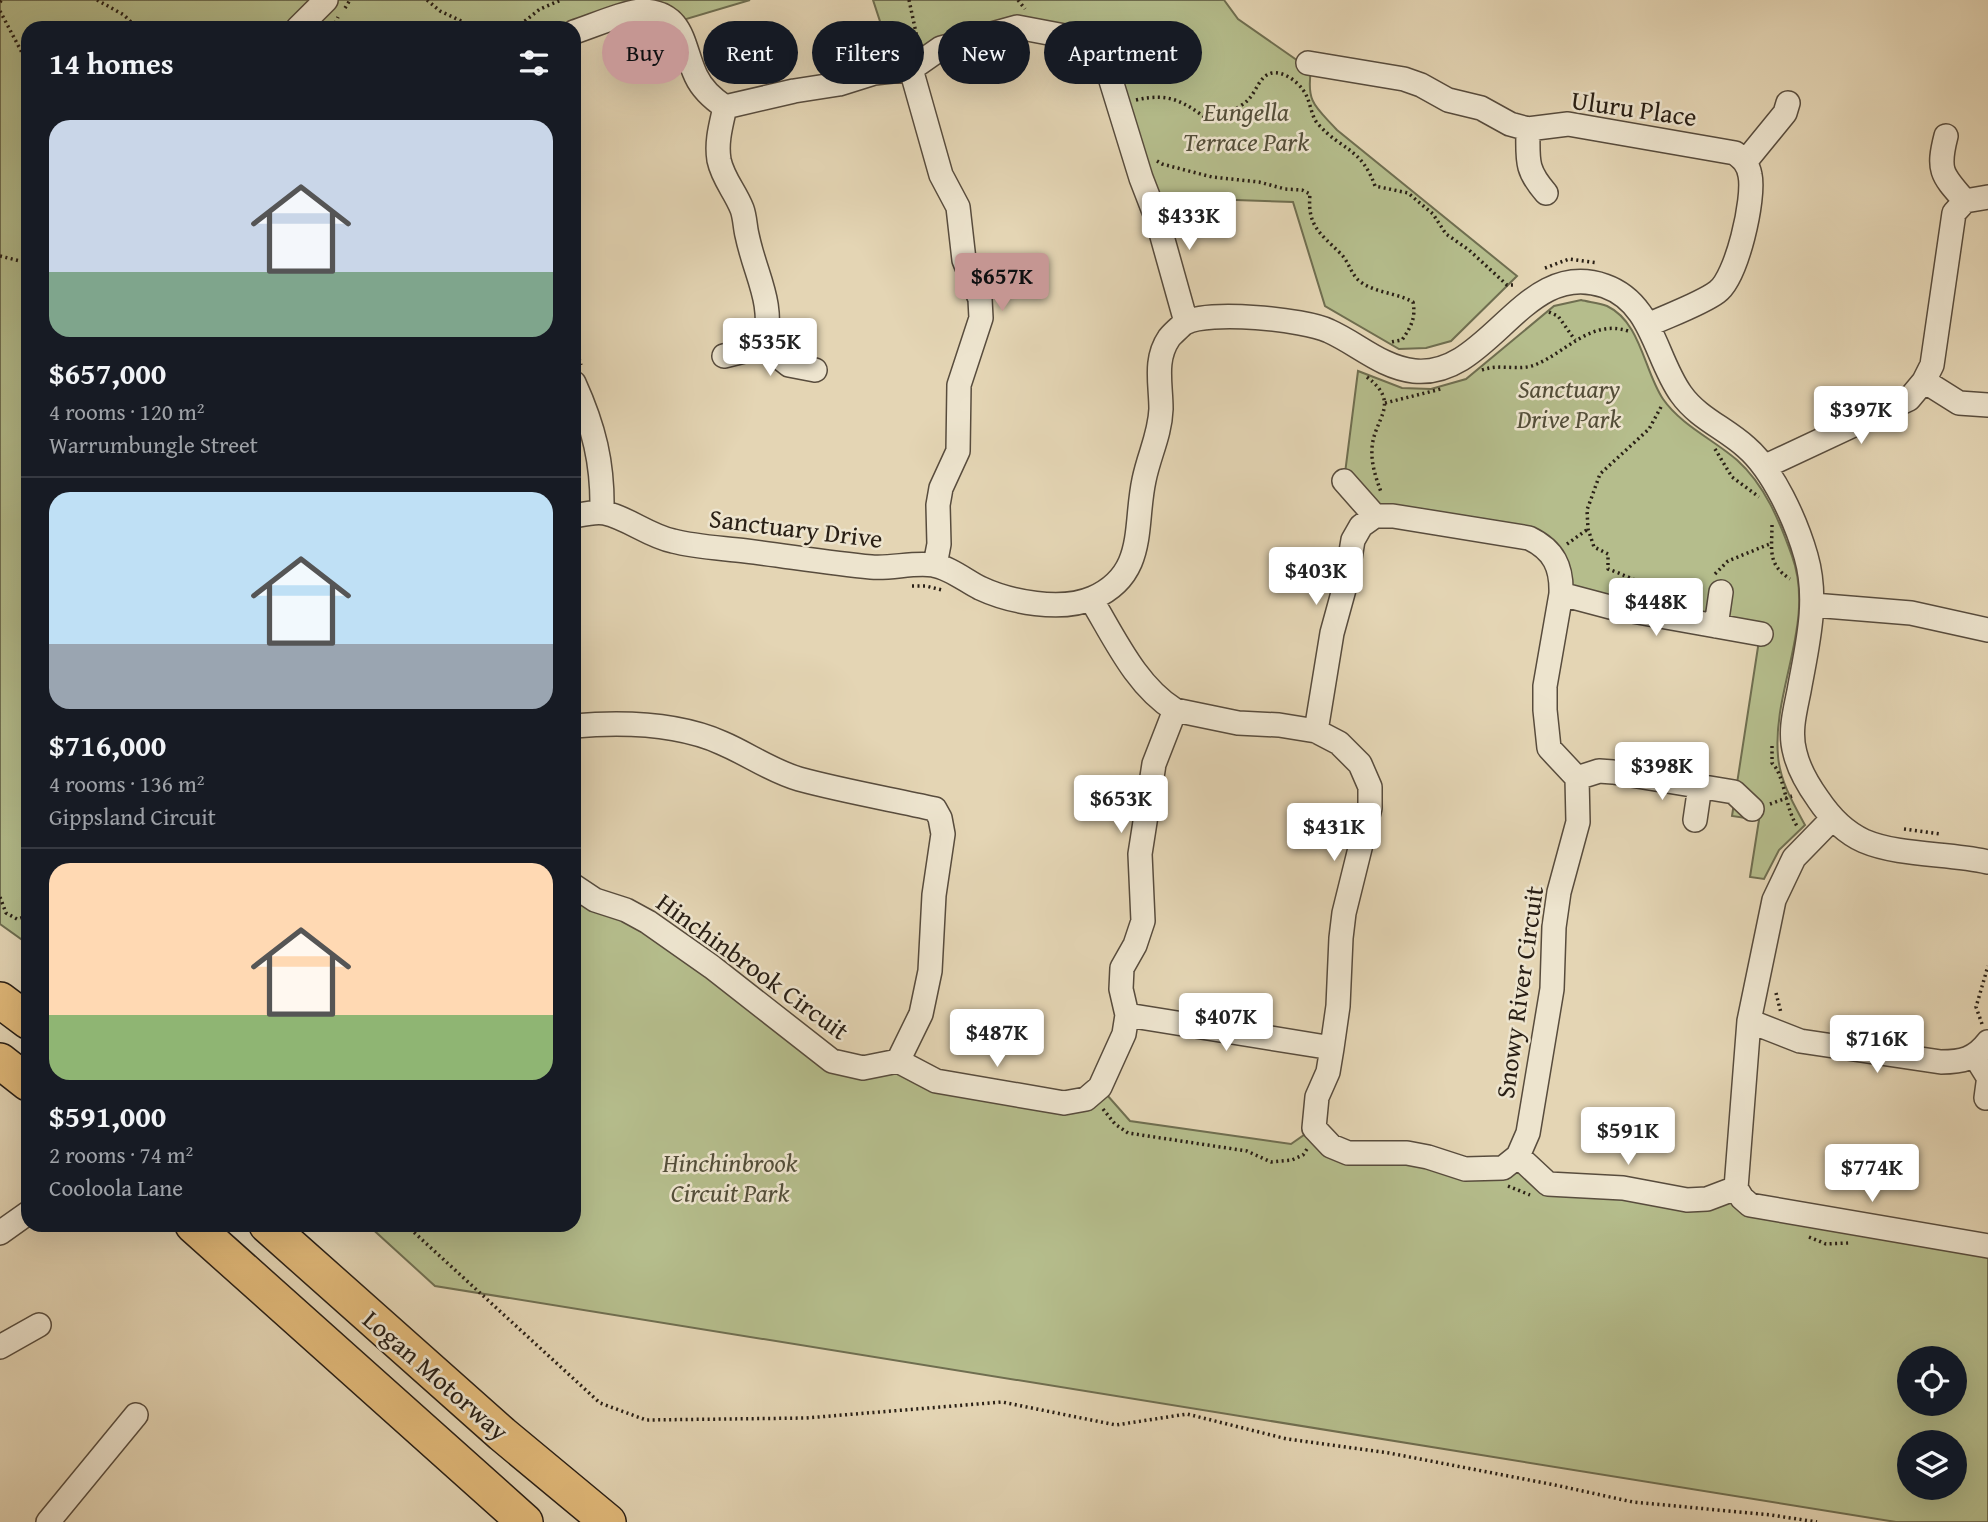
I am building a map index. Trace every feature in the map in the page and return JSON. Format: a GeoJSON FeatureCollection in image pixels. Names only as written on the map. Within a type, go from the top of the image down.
{"type":"FeatureCollection","features":[{"type":"Feature","properties":{"kind":"highway"},"geometry":{"type":"LineString","coordinates":[[0,1000],[21,1016]]}},
{"type":"Feature","properties":{"kind":"highway"},"geometry":{"type":"LineString","coordinates":[[0,1061],[21,1078]]}},
{"type":"Feature","properties":{"kind":"highway","name":"Logan Motorway"},"geometry":{"type":"LineString","coordinates":[[201,1232],[526,1522]]}},
{"type":"Feature","properties":{"kind":"highway","name":"Logan Motorway"},"geometry":{"type":"LineString","coordinates":[[275,1232],[502,1434],[609,1522]]}},
{"type":"Feature","properties":{"kind":"street"},"geometry":{"type":"LineString","coordinates":[[305,21],[326,0]]}},
{"type":"Feature","properties":{"kind":"street"},"geometry":{"type":"LineString","coordinates":[[581,30],[640,10],[662,15],[673,23],[685,41],[696,76],[711,97],[725,107],[794,90],[839,84]]}},
{"type":"Feature","properties":{"kind":"street"},"geometry":{"type":"LineString","coordinates":[[924,60],[941,48],[1017,27],[1091,41],[1104,58],[1140,178],[1158,222],[1186,322]]}},
{"type":"Feature","properties":{"kind":"street","name":"Uluru Place"},"geometry":{"type":"LineString","coordinates":[[1308,63],[1404,79],[1448,100],[1481,108],[1510,124],[1528,129],[1568,124],[1719,149],[1735,153],[1745,162]]}},
{"type":"Feature","properties":{"kind":"street"},"geometry":{"type":"LineString","coordinates":[[923,84],[940,175],[958,207],[964,260],[979,299],[981,318],[959,385],[958,451],[941,488],[938,505],[939,544],[935,565],[986,591],[1026,602],[1057,605],[1091,599],[1114,583],[1131,562],[1139,536],[1144,477],[1158,436],[1161,408],[1158,362],[1170,337],[1186,322],[1216,317],[1298,321],[1329,330],[1368,365],[1420,372],[1446,367],[1469,353],[1536,295],[1564,283],[1588,281],[1612,288],[1633,303],[1641,332],[1677,389],[1693,409],[1745,446],[1766,466],[1780,492],[1806,552],[1812,579],[1810,632],[1792,726],[1793,750],[1808,785],[1832,819],[1860,840],[1882,847],[1988,862]]}},
{"type":"Feature","properties":{"kind":"street"},"geometry":{"type":"LineString","coordinates":[[1641,332],[1717,292],[1730,279],[1737,261],[1752,188],[1745,162],[1786,113],[1788,103]]}},
{"type":"Feature","properties":{"kind":"street"},"geometry":{"type":"LineString","coordinates":[[725,107],[718,139],[719,159],[724,180],[737,197],[743,213],[768,309],[769,325],[765,346]]}},
{"type":"Feature","properties":{"kind":"street"},"geometry":{"type":"LineString","coordinates":[[1528,129],[1528,161],[1532,177],[1546,193]]}},
{"type":"Feature","properties":{"kind":"street"},"geometry":{"type":"LineString","coordinates":[[1946,136],[1941,157],[1944,177],[1965,201]]}},
{"type":"Feature","properties":{"kind":"street"},"geometry":{"type":"LineString","coordinates":[[1766,466],[1909,399],[1924,382],[1932,365],[1954,213],[1965,201],[1988,197]]}},
{"type":"Feature","properties":{"kind":"street"},"geometry":{"type":"LineString","coordinates":[[724,356],[765,346]]}},
{"type":"Feature","properties":{"kind":"street"},"geometry":{"type":"LineString","coordinates":[[765,346],[789,365],[815,370]]}},
{"type":"Feature","properties":{"kind":"street"},"geometry":{"type":"LineString","coordinates":[[1924,382],[1959,403],[1988,405]]}},
{"type":"Feature","properties":{"kind":"street"},"geometry":{"type":"LineString","coordinates":[[581,399],[598,450],[603,484],[602,512],[581,515]]}},
{"type":"Feature","properties":{"kind":"street"},"geometry":{"type":"LineString","coordinates":[[1344,481],[1384,516]]}},
{"type":"Feature","properties":{"kind":"street","name":"Sanctuary Drive"},"geometry":{"type":"LineString","coordinates":[[602,512],[669,541],[877,568],[935,565]]}},
{"type":"Feature","properties":{"kind":"street"},"geometry":{"type":"LineString","coordinates":[[1316,732],[1332,633],[1346,582],[1353,540],[1361,526],[1384,516],[1529,538],[1544,545],[1562,579],[1562,594],[1545,686],[1549,748],[1577,778],[1599,771],[1613,772],[1734,792],[1752,809]]}},
{"type":"Feature","properties":{"kind":"street"},"geometry":{"type":"LineString","coordinates":[[1716,626],[1721,592]]}},
{"type":"Feature","properties":{"kind":"street"},"geometry":{"type":"LineString","coordinates":[[1562,594],[1611,607],[1761,634]]}},
{"type":"Feature","properties":{"kind":"street"},"geometry":{"type":"LineString","coordinates":[[1091,599],[1122,652],[1151,690],[1175,710],[1238,723],[1279,725],[1316,732],[1339,743],[1360,764],[1370,788],[1370,808],[1343,926],[1338,1006],[1328,1072],[1317,1097],[1314,1113],[1314,1128],[1321,1139],[1348,1153],[1407,1153],[1465,1169],[1503,1168],[1518,1156],[1548,1184],[1623,1188],[1687,1200],[1707,1199],[1737,1188]]}},
{"type":"Feature","properties":{"kind":"street"},"geometry":{"type":"LineString","coordinates":[[1813,606],[1911,613],[1988,630]]}},
{"type":"Feature","properties":{"kind":"street"},"geometry":{"type":"LineString","coordinates":[[581,725],[613,723],[648,725],[702,736],[721,742],[800,779],[935,808],[943,834],[934,895],[930,971],[921,1014],[898,1061],[936,1081],[1064,1103],[1086,1099],[1100,1087],[1124,1034],[1127,1016],[1121,989],[1122,968],[1135,945],[1143,921],[1140,854],[1154,764],[1175,710]]}},
{"type":"Feature","properties":{"kind":"street","name":"Snowy River Circuit"},"geometry":{"type":"LineString","coordinates":[[1518,1156],[1528,1133],[1552,989],[1554,926],[1559,892],[1578,822],[1577,778]]}},
{"type":"Feature","properties":{"kind":"street"},"geometry":{"type":"LineString","coordinates":[[1695,820],[1700,786]]}},
{"type":"Feature","properties":{"kind":"street"},"geometry":{"type":"LineString","coordinates":[[1832,819],[1794,858],[1774,900],[1749,1021],[1737,1188],[1742,1198],[1750,1205],[1988,1245]]}},
{"type":"Feature","properties":{"kind":"street","name":"Hinchinbrook Circuit"},"geometry":{"type":"LineString","coordinates":[[581,891],[595,900],[626,910],[648,922],[712,967],[832,1061],[863,1068],[898,1061]]}},
{"type":"Feature","properties":{"kind":"street"},"geometry":{"type":"LineString","coordinates":[[1127,1016],[1332,1048]]}},
{"type":"Feature","properties":{"kind":"street"},"geometry":{"type":"LineString","coordinates":[[1749,1021],[1800,1041],[1941,1062],[1961,1062],[1981,1049],[1987,1086]]}},
{"type":"Feature","properties":{"kind":"street"},"geometry":{"type":"LineString","coordinates":[[0,1233],[21,1218]]}},
{"type":"Feature","properties":{"kind":"street"},"geometry":{"type":"LineString","coordinates":[[0,1347],[39,1325]]}},
{"type":"Feature","properties":{"kind":"street"},"geometry":{"type":"LineString","coordinates":[[48,1522],[136,1415]]}},
{"type":"Feature","properties":{"kind":"path"},"geometry":{"type":"LineString","coordinates":[[97,0],[130,21]]}},
{"type":"Feature","properties":{"kind":"path"},"geometry":{"type":"LineString","coordinates":[[427,0],[463,21]]}},
{"type":"Feature","properties":{"kind":"path"},"geometry":{"type":"LineString","coordinates":[[525,21],[540,9],[561,0]]}},
{"type":"Feature","properties":{"kind":"path"},"geometry":{"type":"LineString","coordinates":[[909,0],[913,21]]}},
{"type":"Feature","properties":{"kind":"path"},"geometry":{"type":"LineString","coordinates":[[1018,0],[1027,11]]}},
{"type":"Feature","properties":{"kind":"path"},"geometry":{"type":"LineString","coordinates":[[0,11],[21,51]]}},
{"type":"Feature","properties":{"kind":"path"},"geometry":{"type":"LineString","coordinates":[[1129,101],[1154,96],[1171,98],[1187,104],[1210,121],[1246,102],[1262,77],[1283,73],[1303,90],[1315,121],[1329,135],[1356,153],[1369,170],[1375,186],[1408,193],[1433,214],[1446,234],[1469,250],[1507,285],[1515,286]]}},
{"type":"Feature","properties":{"kind":"path"},"geometry":{"type":"LineString","coordinates":[[1150,156],[1163,164],[1212,177],[1259,182],[1310,194],[1308,207],[1318,233],[1342,254],[1361,283],[1413,302],[1415,314],[1411,328],[1402,340],[1391,342],[1380,339],[1368,365],[1385,404],[1372,446],[1374,472],[1386,505],[1384,516]]}},
{"type":"Feature","properties":{"kind":"path"},"geometry":{"type":"LineString","coordinates":[[0,256],[21,261]]}},
{"type":"Feature","properties":{"kind":"path"},"geometry":{"type":"LineString","coordinates":[[1507,294],[1525,280],[1548,312],[1558,316],[1575,340]]}},
{"type":"Feature","properties":{"kind":"path"},"geometry":{"type":"LineString","coordinates":[[1537,364],[1575,340],[1598,330],[1617,328],[1641,332]]}},
{"type":"Feature","properties":{"kind":"path"},"geometry":{"type":"LineString","coordinates":[[1659,400],[1661,407],[1649,429],[1600,474],[1587,510],[1588,529],[1594,547],[1608,554],[1608,569],[1683,593],[1701,589],[1728,561],[1772,543]]}},
{"type":"Feature","properties":{"kind":"path"},"geometry":{"type":"LineString","coordinates":[[1551,554],[1588,529]]}},
{"type":"Feature","properties":{"kind":"path"},"geometry":{"type":"LineString","coordinates":[[890,568],[890,587],[926,586],[946,591]]}},
{"type":"Feature","properties":{"kind":"path"},"geometry":{"type":"LineString","coordinates":[[1785,800],[1808,785]]}},
{"type":"Feature","properties":{"kind":"path"},"geometry":{"type":"LineString","coordinates":[[1897,829],[1944,834]]}},
{"type":"Feature","properties":{"kind":"path"},"geometry":{"type":"LineString","coordinates":[[0,897],[6,913],[17,919],[21,918]]}},
{"type":"Feature","properties":{"kind":"path"},"geometry":{"type":"LineString","coordinates":[[1988,966],[1976,1007],[1979,1022],[1988,1030]]}},
{"type":"Feature","properties":{"kind":"path"},"geometry":{"type":"LineString","coordinates":[[1101,1107],[1115,1124],[1128,1133],[1247,1150],[1271,1162],[1292,1160],[1303,1155],[1305,1148],[1314,1153]]}},
{"type":"Feature","properties":{"kind":"path"},"geometry":{"type":"LineString","coordinates":[[1501,1184],[1540,1196]]}},
{"type":"Feature","properties":{"kind":"path"},"geometry":{"type":"LineString","coordinates":[[414,1232],[600,1403],[646,1420],[806,1418],[1002,1402],[1115,1425],[1187,1414],[1287,1439],[1389,1453],[1633,1502],[1817,1522]]}},
{"type":"Feature","properties":{"kind":"path"},"geometry":{"type":"LineString","coordinates":[[1803,1235],[1826,1244],[1855,1243]]}},
{"type":"Feature","properties":{"kind":"green space"},"geometry":{"type":"Polygon","coordinates":[[[0,0],[750,0],[680,21],[670,21],[662,15],[602,21],[602,24],[581,27],[581,21],[21,21],[21,939],[0,924],[0,0]]]}},
{"type":"Feature","properties":{"kind":"green space","name":"Eungella Terrace Park"},"geometry":{"type":"Polygon","coordinates":[[[873,0],[1224,0],[1238,19],[1311,70],[1310,90],[1314,104],[1337,130],[1517,276],[1451,341],[1426,348],[1399,349],[1325,306],[1293,202],[1148,197],[1112,84],[1202,84],[1202,21],[1044,21],[1044,37],[1030,32],[1030,21],[938,21],[938,55],[924,60],[924,21],[880,21],[873,0]]]}},
{"type":"Feature","properties":{"kind":"green space","name":"Sanctuary Drive Park"},"geometry":{"type":"Polygon","coordinates":[[[1581,300],[1607,306],[1627,323],[1663,399],[1679,417],[1747,470],[1764,492],[1792,556],[1798,581],[1799,606],[1797,631],[1781,706],[1778,756],[1784,783],[1805,825],[1779,850],[1764,879],[1750,877],[1759,820],[1732,816],[1760,634],[1561,594],[1551,554],[1394,516],[1344,481],[1358,371],[1402,388],[1431,389],[1466,379],[1554,306],[1581,300]]]}},
{"type":"Feature","properties":{"kind":"green space","name":"Hinchinbrook Circuit Park"},"geometry":{"type":"Polygon","coordinates":[[[581,891],[833,1061],[898,1061],[1064,1103],[1100,1087],[1130,1121],[1291,1144],[1314,1128],[1321,1139],[1465,1169],[1518,1156],[1548,1184],[1742,1198],[1988,1246],[1988,1522],[1896,1522],[435,1286],[376,1232],[581,1232],[581,891]]]}}]}
